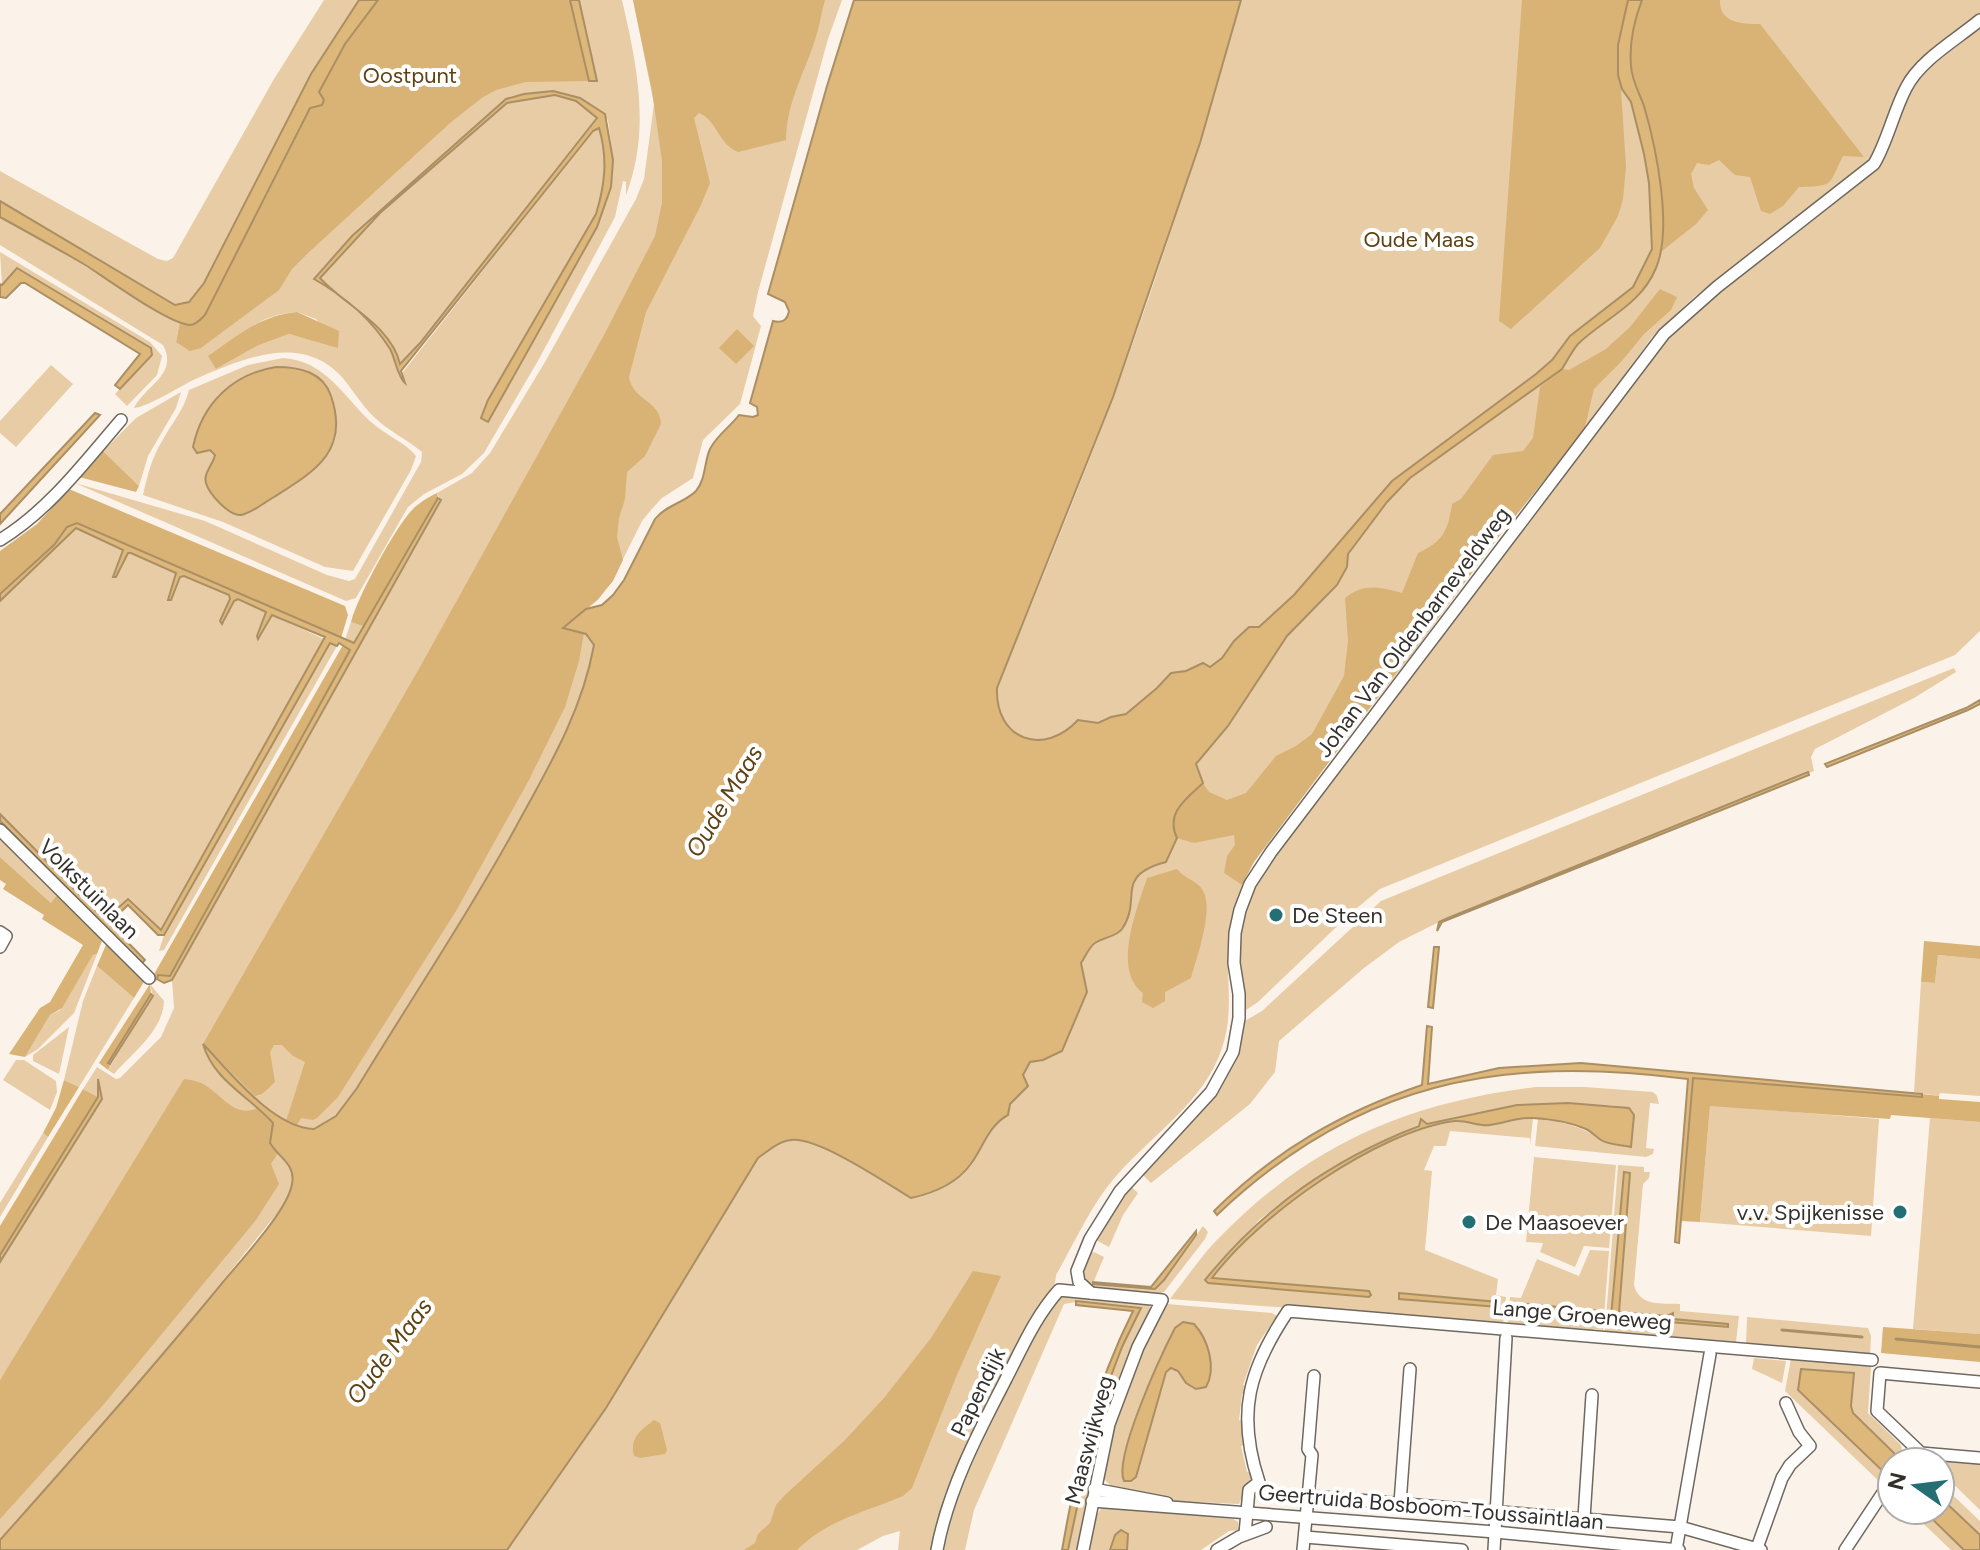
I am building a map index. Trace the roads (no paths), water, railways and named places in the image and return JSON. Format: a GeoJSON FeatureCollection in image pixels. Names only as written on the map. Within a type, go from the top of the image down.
{"type":"FeatureCollection","features":[{"type":"Feature","properties":{"kind":"street","name":"Johan Van Oldenbarneveldweg"},"geometry":{"type":"LineString","coordinates":[[1091,1293],[1079,1282],[1077,1271],[1090,1239],[1120,1191],[1211,1092],[1233,1052],[1239,1018],[1234,963],[1235,933],[1250,884],[1271,852],[1664,334],[1717,287],[1874,164],[1906,88],[1917,73],[1980,20]]}},
{"type":"Feature","properties":{"kind":"street"},"geometry":{"type":"LineString","coordinates":[[0,540],[25,525],[69,481],[121,420]]}},
{"type":"Feature","properties":{"kind":"street","name":"Volkstuinlaan"},"geometry":{"type":"LineString","coordinates":[[0,830],[149,978]]}},
{"type":"Feature","properties":{"kind":"street"},"geometry":{"type":"LineString","coordinates":[[0,932],[6,936],[0,947]]}},
{"type":"Feature","properties":{"kind":"street","name":"Papendijk"},"geometry":{"type":"LineString","coordinates":[[937,1550],[946,1511],[979,1431],[1041,1310],[1059,1290],[1091,1293]]}},
{"type":"Feature","properties":{"kind":"street","name":"Maaswijkweg"},"geometry":{"type":"LineString","coordinates":[[1083,1550],[1109,1424],[1122,1386],[1162,1300],[1091,1293]]}},
{"type":"Feature","properties":{"kind":"street","name":"Lange Groeneweg"},"geometry":{"type":"LineString","coordinates":[[1246,1511],[1249,1490],[1259,1482],[1248,1440],[1248,1404],[1254,1372],[1267,1343],[1288,1311],[1872,1360]]}},
{"type":"Feature","properties":{"kind":"street"},"geometry":{"type":"LineString","coordinates":[[1494,1550],[1506,1338]]}},
{"type":"Feature","properties":{"kind":"street"},"geometry":{"type":"LineString","coordinates":[[1677,1550],[1710,1354]]}},
{"type":"Feature","properties":{"kind":"street"},"geometry":{"type":"LineString","coordinates":[[1400,1503],[1410,1369]]}},
{"type":"Feature","properties":{"kind":"street"},"geometry":{"type":"LineString","coordinates":[[1980,1382],[1880,1373],[1877,1411],[1921,1453],[1980,1458]]}},
{"type":"Feature","properties":{"kind":"street"},"geometry":{"type":"LineString","coordinates":[[1303,1550],[1312,1455],[1308,1449],[1314,1376]]}},
{"type":"Feature","properties":{"kind":"street"},"geometry":{"type":"LineString","coordinates":[[1584,1518],[1592,1395]]}},
{"type":"Feature","properties":{"kind":"street"},"geometry":{"type":"LineString","coordinates":[[1309,1496],[1680,1527],[1759,1549],[1782,1478],[1790,1465],[1810,1446],[1799,1432],[1786,1403]]}},
{"type":"Feature","properties":{"kind":"street","name":"Geertruida Bosboom-Toussaintlaan"},"geometry":{"type":"LineString","coordinates":[[1093,1495],[1151,1507],[1246,1511],[1677,1550]]}},
{"type":"Feature","properties":{"kind":"street"},"geometry":{"type":"LineString","coordinates":[[1845,1550],[1876,1503]]}},
{"type":"Feature","properties":{"kind":"street"},"geometry":{"type":"LineString","coordinates":[[1245,1534],[1246,1511]]}},
{"type":"Feature","properties":{"kind":"street"},"geometry":{"type":"LineString","coordinates":[[1217,1550],[1245,1534],[1266,1527]]}},
{"type":"Feature","properties":{"kind":"street"},"geometry":{"type":"LineString","coordinates":[[1305,1537],[1462,1550]]}},
{"type":"Feature","properties":{"kind":"water"},"geometry":{"type":"Polygon","coordinates":[[[359,0],[378,0],[345,44],[319,92],[324,100],[322,105],[310,108],[205,315],[196,323],[180,323],[168,317],[0,217],[0,201],[175,305],[189,302],[204,283],[311,74],[359,0]]]}},
{"type":"Feature","properties":{"kind":"water"},"geometry":{"type":"Polygon","coordinates":[[[570,0],[579,0],[597,81],[589,81],[570,0]]]}},
{"type":"Feature","properties":{"kind":"water","name":"Oude Maas"},"geometry":{"type":"Polygon","coordinates":[[[854,0],[1241,0],[1200,143],[1113,397],[997,688],[1004,720],[1013,731],[1024,737],[1037,740],[1051,738],[1078,720],[1098,723],[1126,714],[1171,673],[1186,671],[1203,663],[1210,667],[1249,627],[1259,627],[1294,595],[1392,481],[1536,374],[1552,360],[1570,336],[1633,287],[1652,249],[1649,183],[1644,154],[1631,102],[1622,89],[1618,75],[1618,45],[1628,0],[1642,0],[1633,32],[1631,66],[1649,123],[1661,187],[1663,232],[1656,268],[1641,292],[1578,344],[1562,369],[1410,478],[1387,502],[1348,554],[1347,567],[1337,585],[1287,636],[1228,726],[1196,764],[1203,783],[1175,814],[1177,838],[1166,862],[1150,868],[1134,881],[1128,918],[1122,929],[1093,945],[1081,963],[1087,992],[1062,1051],[1030,1062],[1023,1075],[1028,1086],[1010,1104],[1008,1115],[991,1131],[964,1172],[944,1187],[911,1198],[835,1153],[803,1141],[782,1142],[758,1158],[606,1408],[507,1550],[0,1550],[0,1540],[252,1248],[289,1195],[292,1171],[270,1143],[273,1123],[223,1078],[203,1044],[253,1097],[283,1119],[314,1129],[336,1116],[357,1088],[484,882],[566,731],[583,689],[594,645],[586,634],[563,628],[586,609],[602,605],[613,595],[655,519],[696,491],[716,439],[739,415],[758,415],[757,407],[750,403],[773,321],[784,320],[789,311],[785,302],[768,294],[854,0]]]}},
{"type":"Feature","properties":{"kind":"water"},"geometry":{"type":"Polygon","coordinates":[[[553,91],[580,98],[605,114],[613,160],[611,187],[597,227],[488,422],[481,418],[488,400],[596,214],[604,171],[604,150],[599,128],[593,131],[401,371],[405,383],[383,338],[352,305],[387,338],[400,364],[420,343],[597,118],[576,101],[555,95],[507,103],[380,213],[320,278],[338,295],[314,279],[352,236],[506,99],[553,91]]]}},
{"type":"Feature","properties":{"kind":"water"},"geometry":{"type":"Polygon","coordinates":[[[17,268],[151,348],[152,355],[120,389],[115,385],[140,354],[25,283],[21,283],[6,298],[0,297],[0,284],[17,268]]]}},
{"type":"Feature","properties":{"kind":"water"},"geometry":{"type":"Polygon","coordinates":[[[276,367],[310,372],[322,381],[331,396],[336,431],[325,457],[303,478],[254,510],[236,514],[220,504],[206,483],[215,455],[210,450],[197,453],[193,447],[197,432],[212,405],[233,384],[246,376],[276,367]]]}},
{"type":"Feature","properties":{"kind":"water"},"geometry":{"type":"Polygon","coordinates":[[[95,413],[100,415],[0,524],[0,514],[95,413]]]}},
{"type":"Feature","properties":{"kind":"water"},"geometry":{"type":"Polygon","coordinates":[[[438,498],[441,500],[172,980],[164,983],[157,979],[158,975],[170,976],[350,650],[339,643],[337,646],[330,643],[164,935],[158,935],[128,905],[109,923],[145,960],[142,963],[0,821],[0,814],[103,918],[107,918],[128,899],[161,930],[325,637],[272,615],[258,639],[266,612],[238,599],[222,624],[220,621],[229,595],[184,576],[180,577],[171,600],[168,600],[176,573],[131,553],[113,577],[123,550],[76,528],[0,601],[0,594],[54,545],[67,527],[77,523],[354,643],[438,498]]]}},
{"type":"Feature","properties":{"kind":"water"},"geometry":{"type":"Polygon","coordinates":[[[1980,700],[1980,704],[1968,710],[1827,767],[1825,764],[1966,708],[1980,700]]]}},
{"type":"Feature","properties":{"kind":"water"},"geometry":{"type":"Polygon","coordinates":[[[1808,772],[1809,775],[1442,922],[1437,931],[1439,922],[1448,918],[1808,772]]]}},
{"type":"Feature","properties":{"kind":"water"},"geometry":{"type":"Polygon","coordinates":[[[1434,947],[1439,947],[1433,1008],[1428,1007],[1434,947]]]}},
{"type":"Feature","properties":{"kind":"water"},"geometry":{"type":"Polygon","coordinates":[[[151,994],[153,996],[108,1063],[151,994]]]}},
{"type":"Feature","properties":{"kind":"water"},"geometry":{"type":"Polygon","coordinates":[[[1427,1026],[1432,1027],[1428,1084],[1499,1068],[1581,1063],[1922,1094],[1922,1097],[1693,1078],[1679,1243],[1675,1242],[1688,1079],[1620,1072],[1555,1071],[1494,1076],[1435,1088],[1378,1107],[1324,1134],[1270,1170],[1217,1215],[1214,1211],[1237,1189],[1310,1136],[1364,1108],[1422,1085],[1427,1026]]]}},
{"type":"Feature","properties":{"kind":"water"},"geometry":{"type":"Polygon","coordinates":[[[98,1079],[102,1099],[0,1262],[0,1255],[98,1097],[98,1079]]]}},
{"type":"Feature","properties":{"kind":"water"},"geometry":{"type":"Polygon","coordinates":[[[1568,1103],[1629,1108],[1634,1115],[1631,1147],[1604,1142],[1573,1124],[1539,1118],[1486,1125],[1455,1121],[1424,1128],[1391,1141],[1322,1180],[1258,1229],[1212,1278],[1369,1291],[1369,1297],[1208,1283],[1205,1280],[1251,1230],[1302,1188],[1357,1154],[1419,1126],[1421,1119],[1427,1124],[1517,1105],[1568,1103]]]}},
{"type":"Feature","properties":{"kind":"water"},"geometry":{"type":"Polygon","coordinates":[[[1624,1172],[1630,1173],[1619,1312],[1667,1316],[1673,1313],[1673,1319],[1728,1324],[1728,1327],[1611,1317],[1624,1172]]]}},
{"type":"Feature","properties":{"kind":"water"},"geometry":{"type":"Polygon","coordinates":[[[1196,1231],[1155,1289],[1093,1284],[1151,1287],[1196,1231]]]}},
{"type":"Feature","properties":{"kind":"water"},"geometry":{"type":"Polygon","coordinates":[[[1399,1293],[1498,1302],[1498,1307],[1399,1299],[1399,1293]]]}},
{"type":"Feature","properties":{"kind":"water"},"geometry":{"type":"Polygon","coordinates":[[[1076,1301],[1141,1308],[1122,1347],[1097,1413],[1068,1550],[1062,1550],[1088,1428],[1107,1370],[1133,1311],[1076,1305],[1076,1301]]]}},
{"type":"Feature","properties":{"kind":"water"},"geometry":{"type":"Polygon","coordinates":[[[1517,1303],[1601,1311],[1601,1316],[1516,1309],[1517,1303]]]}},
{"type":"Feature","properties":{"kind":"water"},"geometry":{"type":"Polygon","coordinates":[[[1183,1322],[1194,1324],[1203,1338],[1211,1363],[1209,1379],[1206,1387],[1196,1389],[1186,1383],[1178,1371],[1171,1368],[1166,1372],[1136,1477],[1124,1481],[1122,1469],[1140,1405],[1175,1328],[1183,1322]]]}},
{"type":"Feature","properties":{"kind":"water"},"geometry":{"type":"Polygon","coordinates":[[[1801,1369],[1854,1373],[1853,1413],[1887,1446],[1876,1446],[1876,1465],[1798,1390],[1801,1369]]]}},
{"type":"Feature","properties":{"kind":"water"},"geometry":{"type":"Polygon","coordinates":[[[1956,1512],[1980,1535],[1980,1550],[1964,1550],[1939,1526],[1956,1526],[1956,1512]]]}},
{"type":"Feature","properties":{"kind":"water"},"geometry":{"type":"Polygon","coordinates":[[[1121,1530],[1128,1534],[1127,1550],[1110,1550],[1115,1535],[1121,1530]]]}},
{"type":"Feature","properties":{"kind":"waterway"},"geometry":{"type":"LineString","coordinates":[[1782,1330],[1862,1337]]}},
{"type":"Feature","properties":{"kind":"waterway"},"geometry":{"type":"LineString","coordinates":[[1896,1339],[1980,1347]]}},
{"type":"Feature","properties":{"kind":"place","name":"De Steen"},"geometry":{"type":"Point","coordinates":[1276,915]}},
{"type":"Feature","properties":{"kind":"place","name":"v.v. Spijkenisse"},"geometry":{"type":"Point","coordinates":[1900,1212]}},
{"type":"Feature","properties":{"kind":"place","name":"De Maasoever"},"geometry":{"type":"Point","coordinates":[1469,1222]}},
{"type":"Feature","properties":{"kind":"park label","name":"Oostpunt"},"geometry":{"type":"Point","coordinates":[410,75]}}]}
